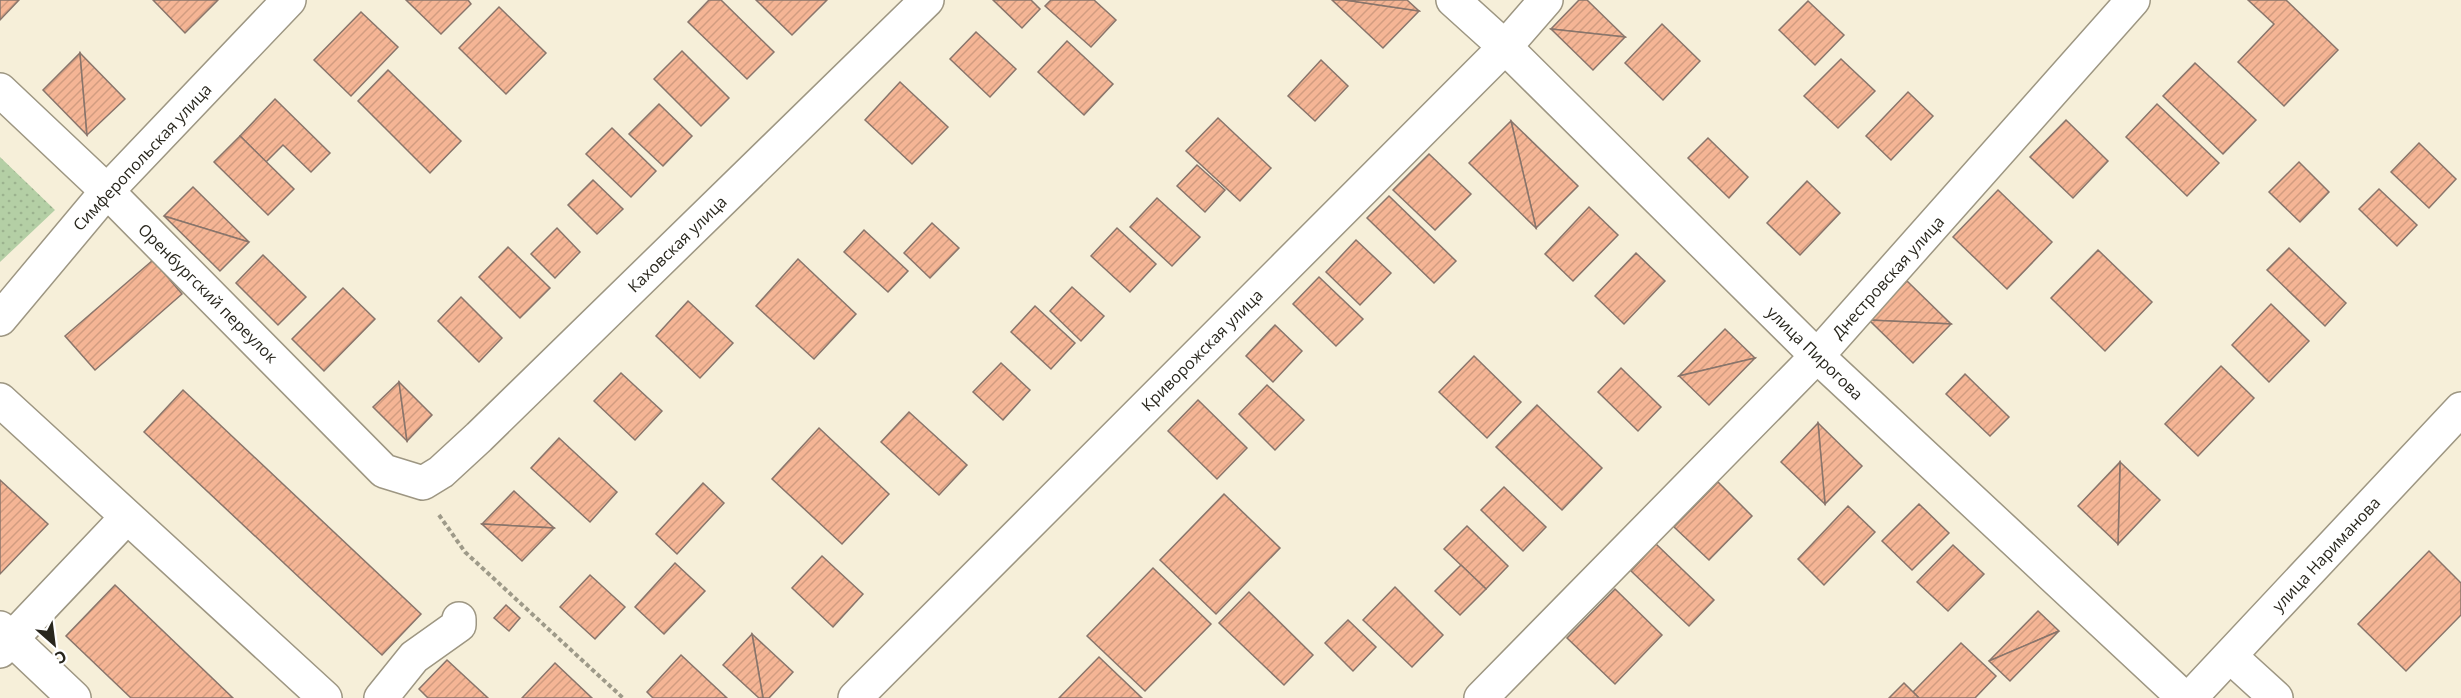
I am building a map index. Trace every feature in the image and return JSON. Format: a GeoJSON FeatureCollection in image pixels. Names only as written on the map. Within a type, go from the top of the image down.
{"type":"FeatureCollection","features":[{"type":"Feature","properties":{"kind":"street","name":"Симферопольская улица"},"geometry":{"type":"LineString","coordinates":[[0,319],[107,191],[290,0]]}},
{"type":"Feature","properties":{"kind":"street","name":"Каховская улица"},"geometry":{"type":"LineString","coordinates":[[423,483],[441,472],[479,437],[927,0]]}},
{"type":"Feature","properties":{"kind":"street","name":"улица Пирогова"},"geometry":{"type":"LineString","coordinates":[[1453,0],[1505,47],[1817,356],[2184,698]]}},
{"type":"Feature","properties":{"kind":"street","name":"Криворожская улица"},"geometry":{"type":"LineString","coordinates":[[855,698],[1505,47],[1546,0]]}},
{"type":"Feature","properties":{"kind":"street","name":"Днестровская улица"},"geometry":{"type":"LineString","coordinates":[[1481,698],[1817,356],[2133,0]]}},
{"type":"Feature","properties":{"kind":"street","name":"Оренбургский переулок"},"geometry":{"type":"LineString","coordinates":[[0,90],[107,191],[384,471],[423,483]]}},
{"type":"Feature","properties":{"kind":"street"},"geometry":{"type":"LineString","coordinates":[[0,400],[325,698]]}},
{"type":"Feature","properties":{"kind":"street","name":"улица Нариманова"},"geometry":{"type":"LineString","coordinates":[[2190,698],[2231,657],[2461,409]]}},
{"type":"Feature","properties":{"kind":"street"},"geometry":{"type":"LineString","coordinates":[[74,698],[4,639],[127,518]]}},
{"type":"Feature","properties":{"kind":"street"},"geometry":{"type":"LineString","coordinates":[[381,698],[414,657],[459,625],[459,619]]}},
{"type":"Feature","properties":{"kind":"street"},"geometry":{"type":"LineString","coordinates":[[2231,657],[2276,698]]}},
{"type":"Feature","properties":{"kind":"path"},"geometry":{"type":"LineString","coordinates":[[423,483],[441,517],[465,552],[623,698]]}},
{"type":"Feature","properties":{"kind":"green space"},"geometry":{"type":"Polygon","coordinates":[[[0,157],[55,210],[0,262],[0,157]]]}},
{"type":"Feature","properties":{"kind":"building"},"geometry":{"type":"Polygon","coordinates":[[[0,0],[19,0],[0,20],[0,0]]]}},
{"type":"Feature","properties":{"kind":"building"},"geometry":{"type":"Polygon","coordinates":[[[153,0],[218,0],[185,33],[153,0]]]}},
{"type":"Feature","properties":{"kind":"building"},"geometry":{"type":"Polygon","coordinates":[[[406,0],[468,0],[471,4],[441,34],[406,0]]]}},
{"type":"Feature","properties":{"kind":"building"},"geometry":{"type":"Polygon","coordinates":[[[709,0],[721,0],[774,52],[747,79],[688,22],[709,0]]]}},
{"type":"Feature","properties":{"kind":"building"},"geometry":{"type":"Polygon","coordinates":[[[756,0],[827,0],[792,35],[756,0]]]}},
{"type":"Feature","properties":{"kind":"building"},"geometry":{"type":"Polygon","coordinates":[[[993,0],[1031,0],[1040,9],[1022,28],[993,0]]]}},
{"type":"Feature","properties":{"kind":"building"},"geometry":{"type":"Polygon","coordinates":[[[1051,0],[1094,0],[1116,20],[1091,47],[1045,6],[1051,0]]]}},
{"type":"Feature","properties":{"kind":"building"},"geometry":{"type":"Polygon","coordinates":[[[1332,0],[1345,0],[1419,11],[1383,48],[1332,0]]]}},
{"type":"Feature","properties":{"kind":"building"},"geometry":{"type":"Polygon","coordinates":[[[1345,0],[1407,0],[1419,11],[1345,0]]]}},
{"type":"Feature","properties":{"kind":"building"},"geometry":{"type":"Polygon","coordinates":[[[1579,0],[1587,0],[1625,37],[1551,29],[1579,0]]]}},
{"type":"Feature","properties":{"kind":"building"},"geometry":{"type":"Polygon","coordinates":[[[2248,0],[2286,0],[2338,50],[2284,106],[2238,62],[2274,24],[2248,0]]]}},
{"type":"Feature","properties":{"kind":"building"},"geometry":{"type":"Polygon","coordinates":[[[1808,1],[1844,35],[1815,65],[1779,30],[1808,1]]]}},
{"type":"Feature","properties":{"kind":"building"},"geometry":{"type":"Polygon","coordinates":[[[499,7],[546,53],[506,94],[459,48],[499,7]]]}},
{"type":"Feature","properties":{"kind":"building"},"geometry":{"type":"Polygon","coordinates":[[[361,12],[398,47],[351,96],[314,60],[361,12]]]}},
{"type":"Feature","properties":{"kind":"building"},"geometry":{"type":"Polygon","coordinates":[[[1662,24],[1700,61],[1663,100],[1625,63],[1662,24]]]}},
{"type":"Feature","properties":{"kind":"building"},"geometry":{"type":"Polygon","coordinates":[[[1551,29],[1625,37],[1593,70],[1551,29]]]}},
{"type":"Feature","properties":{"kind":"building"},"geometry":{"type":"Polygon","coordinates":[[[976,32],[1016,69],[990,97],[950,59],[976,32]]]}},
{"type":"Feature","properties":{"kind":"building"},"geometry":{"type":"Polygon","coordinates":[[[1067,41],[1113,84],[1084,115],[1038,72],[1067,41]]]}},
{"type":"Feature","properties":{"kind":"building"},"geometry":{"type":"Polygon","coordinates":[[[682,51],[729,98],[701,126],[654,79],[682,51]]]}},
{"type":"Feature","properties":{"kind":"building"},"geometry":{"type":"Polygon","coordinates":[[[80,53],[87,135],[43,90],[80,53]]]}},
{"type":"Feature","properties":{"kind":"building"},"geometry":{"type":"Polygon","coordinates":[[[80,53],[125,99],[87,135],[80,53]]]}},
{"type":"Feature","properties":{"kind":"building"},"geometry":{"type":"Polygon","coordinates":[[[1841,59],[1875,91],[1838,128],[1804,96],[1841,59]]]}},
{"type":"Feature","properties":{"kind":"building"},"geometry":{"type":"Polygon","coordinates":[[[1321,60],[1348,86],[1315,121],[1288,96],[1321,60]]]}},
{"type":"Feature","properties":{"kind":"building"},"geometry":{"type":"Polygon","coordinates":[[[2195,63],[2256,120],[2223,154],[2163,96],[2195,63]]]}},
{"type":"Feature","properties":{"kind":"building"},"geometry":{"type":"Polygon","coordinates":[[[388,70],[461,141],[430,173],[358,101],[388,70]]]}},
{"type":"Feature","properties":{"kind":"building"},"geometry":{"type":"Polygon","coordinates":[[[900,82],[948,127],[912,164],[865,120],[900,82]]]}},
{"type":"Feature","properties":{"kind":"building"},"geometry":{"type":"Polygon","coordinates":[[[1908,92],[1933,116],[1891,160],[1866,136],[1908,92]]]}},
{"type":"Feature","properties":{"kind":"building"},"geometry":{"type":"Polygon","coordinates":[[[275,99],[330,153],[311,172],[283,145],[266,162],[240,136],[275,99]]]}},
{"type":"Feature","properties":{"kind":"building"},"geometry":{"type":"Polygon","coordinates":[[[659,104],[692,136],[663,166],[629,134],[659,104]]]}},
{"type":"Feature","properties":{"kind":"building"},"geometry":{"type":"Polygon","coordinates":[[[2157,104],[2219,163],[2187,196],[2126,137],[2157,104]]]}},
{"type":"Feature","properties":{"kind":"building"},"geometry":{"type":"Polygon","coordinates":[[[1218,118],[1271,168],[1240,201],[1186,151],[1218,118]]]}},
{"type":"Feature","properties":{"kind":"building"},"geometry":{"type":"Polygon","coordinates":[[[2066,120],[2108,161],[2073,198],[2030,157],[2066,120]]]}},
{"type":"Feature","properties":{"kind":"building"},"geometry":{"type":"Polygon","coordinates":[[[1511,121],[1578,186],[1536,228],[1511,121]]]}},
{"type":"Feature","properties":{"kind":"building"},"geometry":{"type":"Polygon","coordinates":[[[1511,121],[1536,228],[1469,163],[1511,121]]]}},
{"type":"Feature","properties":{"kind":"building"},"geometry":{"type":"Polygon","coordinates":[[[612,128],[656,171],[631,197],[586,154],[612,128]]]}},
{"type":"Feature","properties":{"kind":"building"},"geometry":{"type":"Polygon","coordinates":[[[240,136],[294,189],[268,215],[214,162],[240,136]]]}},
{"type":"Feature","properties":{"kind":"building"},"geometry":{"type":"Polygon","coordinates":[[[1708,138],[1748,177],[1729,198],[1688,158],[1708,138]]]}},
{"type":"Feature","properties":{"kind":"building"},"geometry":{"type":"Polygon","coordinates":[[[2419,143],[2456,179],[2429,208],[2391,172],[2419,143]]]}},
{"type":"Feature","properties":{"kind":"building"},"geometry":{"type":"Polygon","coordinates":[[[1429,154],[1471,194],[1435,230],[1393,190],[1429,154]]]}},
{"type":"Feature","properties":{"kind":"building"},"geometry":{"type":"Polygon","coordinates":[[[2299,162],[2329,192],[2300,222],[2269,192],[2299,162]]]}},
{"type":"Feature","properties":{"kind":"building"},"geometry":{"type":"Polygon","coordinates":[[[1197,165],[1225,190],[1205,212],[1177,186],[1197,165]]]}},
{"type":"Feature","properties":{"kind":"building"},"geometry":{"type":"Polygon","coordinates":[[[593,180],[623,209],[597,234],[568,205],[593,180]]]}},
{"type":"Feature","properties":{"kind":"building"},"geometry":{"type":"Polygon","coordinates":[[[1807,181],[1840,213],[1800,255],[1767,223],[1807,181]]]}},
{"type":"Feature","properties":{"kind":"building"},"geometry":{"type":"Polygon","coordinates":[[[193,187],[249,242],[164,216],[193,187]]]}},
{"type":"Feature","properties":{"kind":"building"},"geometry":{"type":"Polygon","coordinates":[[[2379,189],[2417,225],[2397,246],[2359,209],[2379,189]]]}},
{"type":"Feature","properties":{"kind":"building"},"geometry":{"type":"Polygon","coordinates":[[[1998,190],[2052,242],[2007,289],[1953,237],[1998,190]]]}},
{"type":"Feature","properties":{"kind":"building"},"geometry":{"type":"Polygon","coordinates":[[[1389,196],[1456,261],[1434,283],[1367,218],[1389,196]]]}},
{"type":"Feature","properties":{"kind":"building"},"geometry":{"type":"Polygon","coordinates":[[[1157,198],[1200,237],[1172,266],[1130,227],[1157,198]]]}},
{"type":"Feature","properties":{"kind":"building"},"geometry":{"type":"Polygon","coordinates":[[[1589,207],[1618,235],[1573,281],[1545,254],[1589,207]]]}},
{"type":"Feature","properties":{"kind":"building"},"geometry":{"type":"Polygon","coordinates":[[[164,216],[249,242],[220,271],[164,216]]]}},
{"type":"Feature","properties":{"kind":"building"},"geometry":{"type":"Polygon","coordinates":[[[932,223],[959,248],[930,278],[904,253],[932,223]]]}},
{"type":"Feature","properties":{"kind":"building"},"geometry":{"type":"Polygon","coordinates":[[[557,228],[580,252],[555,278],[531,254],[557,228]]]}},
{"type":"Feature","properties":{"kind":"building"},"geometry":{"type":"Polygon","coordinates":[[[1117,228],[1156,264],[1130,292],[1091,256],[1117,228]]]}},
{"type":"Feature","properties":{"kind":"building"},"geometry":{"type":"Polygon","coordinates":[[[864,230],[908,271],[888,292],[844,252],[864,230]]]}},
{"type":"Feature","properties":{"kind":"building"},"geometry":{"type":"Polygon","coordinates":[[[1356,240],[1391,273],[1360,305],[1326,272],[1356,240]]]}},
{"type":"Feature","properties":{"kind":"building"},"geometry":{"type":"Polygon","coordinates":[[[508,247],[550,288],[520,318],[479,277],[508,247]]]}},
{"type":"Feature","properties":{"kind":"building"},"geometry":{"type":"Polygon","coordinates":[[[2289,248],[2346,303],[2325,326],[2267,270],[2289,248]]]}},
{"type":"Feature","properties":{"kind":"building"},"geometry":{"type":"Polygon","coordinates":[[[2098,250],[2152,302],[2105,351],[2051,298],[2098,250]]]}},
{"type":"Feature","properties":{"kind":"building"},"geometry":{"type":"Polygon","coordinates":[[[1636,253],[1665,281],[1624,324],[1595,296],[1636,253]]]}},
{"type":"Feature","properties":{"kind":"building"},"geometry":{"type":"Polygon","coordinates":[[[263,255],[306,297],[278,325],[236,283],[263,255]]]}},
{"type":"Feature","properties":{"kind":"building"},"geometry":{"type":"Polygon","coordinates":[[[798,259],[856,314],[814,359],[756,306],[798,259]]]}},
{"type":"Feature","properties":{"kind":"building"},"geometry":{"type":"Polygon","coordinates":[[[153,260],[182,294],[95,370],[65,336],[153,260]]]}},
{"type":"Feature","properties":{"kind":"building"},"geometry":{"type":"Polygon","coordinates":[[[1319,277],[1363,319],[1336,346],[1293,304],[1319,277]]]}},
{"type":"Feature","properties":{"kind":"building"},"geometry":{"type":"Polygon","coordinates":[[[1907,281],[1951,324],[1869,320],[1907,281]]]}},
{"type":"Feature","properties":{"kind":"building"},"geometry":{"type":"Polygon","coordinates":[[[1072,287],[1104,316],[1081,341],[1050,311],[1072,287]]]}},
{"type":"Feature","properties":{"kind":"building"},"geometry":{"type":"Polygon","coordinates":[[[343,288],[375,319],[324,371],[292,339],[343,288]]]}},
{"type":"Feature","properties":{"kind":"building"},"geometry":{"type":"Polygon","coordinates":[[[461,297],[502,338],[479,362],[438,321],[461,297]]]}},
{"type":"Feature","properties":{"kind":"building"},"geometry":{"type":"Polygon","coordinates":[[[688,301],[733,343],[700,378],[656,336],[688,301]]]}},
{"type":"Feature","properties":{"kind":"building"},"geometry":{"type":"Polygon","coordinates":[[[2271,304],[2309,341],[2269,382],[2232,345],[2271,304]]]}},
{"type":"Feature","properties":{"kind":"building"},"geometry":{"type":"Polygon","coordinates":[[[1035,306],[1075,343],[1051,369],[1011,332],[1035,306]]]}},
{"type":"Feature","properties":{"kind":"building"},"geometry":{"type":"Polygon","coordinates":[[[1869,320],[1951,324],[1913,363],[1869,320]]]}},
{"type":"Feature","properties":{"kind":"building"},"geometry":{"type":"Polygon","coordinates":[[[1275,325],[1302,351],[1273,382],[1246,356],[1275,325]]]}},
{"type":"Feature","properties":{"kind":"building"},"geometry":{"type":"Polygon","coordinates":[[[1725,329],[1755,358],[1679,376],[1725,329]]]}},
{"type":"Feature","properties":{"kind":"building"},"geometry":{"type":"Polygon","coordinates":[[[1474,356],[1521,402],[1487,438],[1439,392],[1474,356]]]}},
{"type":"Feature","properties":{"kind":"building"},"geometry":{"type":"Polygon","coordinates":[[[1755,358],[1709,405],[1679,376],[1755,358]]]}},
{"type":"Feature","properties":{"kind":"building"},"geometry":{"type":"Polygon","coordinates":[[[1001,363],[1030,390],[1003,420],[973,392],[1001,363]]]}},
{"type":"Feature","properties":{"kind":"building"},"geometry":{"type":"Polygon","coordinates":[[[2221,366],[2254,398],[2198,456],[2165,424],[2221,366]]]}},
{"type":"Feature","properties":{"kind":"building"},"geometry":{"type":"Polygon","coordinates":[[[1621,368],[1661,407],[1638,431],[1598,392],[1621,368]]]}},
{"type":"Feature","properties":{"kind":"building"},"geometry":{"type":"Polygon","coordinates":[[[621,373],[662,411],[635,440],[594,401],[621,373]]]}},
{"type":"Feature","properties":{"kind":"building"},"geometry":{"type":"Polygon","coordinates":[[[1965,374],[2009,417],[1990,436],[1946,394],[1965,374]]]}},
{"type":"Feature","properties":{"kind":"building"},"geometry":{"type":"Polygon","coordinates":[[[399,382],[407,441],[373,407],[399,382]]]}},
{"type":"Feature","properties":{"kind":"building"},"geometry":{"type":"Polygon","coordinates":[[[399,382],[432,415],[407,441],[399,382]]]}},
{"type":"Feature","properties":{"kind":"building"},"geometry":{"type":"Polygon","coordinates":[[[1267,385],[1304,420],[1275,450],[1239,414],[1267,385]]]}},
{"type":"Feature","properties":{"kind":"building"},"geometry":{"type":"Polygon","coordinates":[[[183,390],[421,614],[382,655],[144,432],[183,390]]]}},
{"type":"Feature","properties":{"kind":"building"},"geometry":{"type":"Polygon","coordinates":[[[1198,400],[1247,448],[1217,479],[1168,431],[1198,400]]]}},
{"type":"Feature","properties":{"kind":"building"},"geometry":{"type":"Polygon","coordinates":[[[1537,405],[1602,468],[1562,510],[1496,447],[1537,405]]]}},
{"type":"Feature","properties":{"kind":"building"},"geometry":{"type":"Polygon","coordinates":[[[909,412],[967,465],[939,495],[881,442],[909,412]]]}},
{"type":"Feature","properties":{"kind":"building"},"geometry":{"type":"Polygon","coordinates":[[[1818,423],[1862,466],[1825,504],[1818,423]]]}},
{"type":"Feature","properties":{"kind":"building"},"geometry":{"type":"Polygon","coordinates":[[[1818,423],[1825,504],[1781,462],[1818,423]]]}},
{"type":"Feature","properties":{"kind":"building"},"geometry":{"type":"Polygon","coordinates":[[[819,428],[889,494],[842,544],[772,479],[819,428]]]}},
{"type":"Feature","properties":{"kind":"building"},"geometry":{"type":"Polygon","coordinates":[[[559,438],[617,492],[590,522],[531,468],[559,438]]]}},
{"type":"Feature","properties":{"kind":"building"},"geometry":{"type":"Polygon","coordinates":[[[2120,462],[2160,500],[2118,544],[2120,462]]]}},
{"type":"Feature","properties":{"kind":"building"},"geometry":{"type":"Polygon","coordinates":[[[2120,462],[2118,544],[2078,506],[2120,462]]]}},
{"type":"Feature","properties":{"kind":"building"},"geometry":{"type":"Polygon","coordinates":[[[0,480],[48,524],[0,574],[0,480]]]}},
{"type":"Feature","properties":{"kind":"building"},"geometry":{"type":"Polygon","coordinates":[[[1718,482],[1752,516],[1709,560],[1674,527],[1718,482]]]}},
{"type":"Feature","properties":{"kind":"building"},"geometry":{"type":"Polygon","coordinates":[[[703,483],[724,503],[677,554],[656,534],[703,483]]]}},
{"type":"Feature","properties":{"kind":"building"},"geometry":{"type":"Polygon","coordinates":[[[1504,487],[1546,527],[1523,551],[1481,510],[1504,487]]]}},
{"type":"Feature","properties":{"kind":"building"},"geometry":{"type":"Polygon","coordinates":[[[514,491],[554,528],[482,524],[514,491]]]}},
{"type":"Feature","properties":{"kind":"building"},"geometry":{"type":"Polygon","coordinates":[[[1224,494],[1280,548],[1216,614],[1160,560],[1224,494]]]}},
{"type":"Feature","properties":{"kind":"building"},"geometry":{"type":"Polygon","coordinates":[[[1919,504],[1949,533],[1912,570],[1882,541],[1919,504]]]}},
{"type":"Feature","properties":{"kind":"building"},"geometry":{"type":"Polygon","coordinates":[[[1848,506],[1875,532],[1824,585],[1798,559],[1848,506]]]}},
{"type":"Feature","properties":{"kind":"building"},"geometry":{"type":"Polygon","coordinates":[[[482,524],[554,528],[522,561],[482,524]]]}},
{"type":"Feature","properties":{"kind":"building"},"geometry":{"type":"Polygon","coordinates":[[[1467,526],[1508,566],[1486,589],[1444,549],[1467,526]]]}},
{"type":"Feature","properties":{"kind":"building"},"geometry":{"type":"Polygon","coordinates":[[[1656,544],[1714,600],[1689,626],[1631,571],[1656,544]]]}},
{"type":"Feature","properties":{"kind":"building"},"geometry":{"type":"Polygon","coordinates":[[[1953,545],[1984,574],[1948,611],[1917,582],[1953,545]]]}},
{"type":"Feature","properties":{"kind":"building"},"geometry":{"type":"Polygon","coordinates":[[[2429,551],[2461,583],[2461,615],[2406,671],[2358,624],[2429,551]]]}},
{"type":"Feature","properties":{"kind":"building"},"geometry":{"type":"Polygon","coordinates":[[[822,556],[863,594],[833,627],[792,588],[822,556]]]}},
{"type":"Feature","properties":{"kind":"building"},"geometry":{"type":"Polygon","coordinates":[[[675,563],[705,591],[664,634],[635,607],[675,563]]]}},
{"type":"Feature","properties":{"kind":"building"},"geometry":{"type":"Polygon","coordinates":[[[1461,565],[1486,589],[1460,615],[1435,591],[1461,565]]]}},
{"type":"Feature","properties":{"kind":"building"},"geometry":{"type":"Polygon","coordinates":[[[1153,568],[1211,624],[1145,691],[1087,636],[1153,568]]]}},
{"type":"Feature","properties":{"kind":"building"},"geometry":{"type":"Polygon","coordinates":[[[590,575],[625,607],[595,639],[560,607],[590,575]]]}},
{"type":"Feature","properties":{"kind":"building"},"geometry":{"type":"Polygon","coordinates":[[[115,585],[233,698],[131,698],[66,636],[115,585]]]}},
{"type":"Feature","properties":{"kind":"building"},"geometry":{"type":"Polygon","coordinates":[[[1395,587],[1443,635],[1412,667],[1363,620],[1395,587]]]}},
{"type":"Feature","properties":{"kind":"building"},"geometry":{"type":"Polygon","coordinates":[[[1615,589],[1662,635],[1615,684],[1567,638],[1615,589]]]}},
{"type":"Feature","properties":{"kind":"building"},"geometry":{"type":"Polygon","coordinates":[[[1249,592],[1313,655],[1284,685],[1219,623],[1249,592]]]}},
{"type":"Feature","properties":{"kind":"building"},"geometry":{"type":"Polygon","coordinates":[[[506,605],[520,618],[509,631],[494,618],[506,605]]]}},
{"type":"Feature","properties":{"kind":"building"},"geometry":{"type":"Polygon","coordinates":[[[2038,611],[2059,631],[1989,661],[2038,611]]]}},
{"type":"Feature","properties":{"kind":"building"},"geometry":{"type":"Polygon","coordinates":[[[1348,620],[1376,647],[1353,671],[1325,643],[1348,620]]]}},
{"type":"Feature","properties":{"kind":"building"},"geometry":{"type":"Polygon","coordinates":[[[2059,631],[2010,681],[1989,661],[2059,631]]]}},
{"type":"Feature","properties":{"kind":"building"},"geometry":{"type":"Polygon","coordinates":[[[752,634],[793,672],[769,698],[763,698],[752,634]]]}},
{"type":"Feature","properties":{"kind":"building"},"geometry":{"type":"Polygon","coordinates":[[[752,634],[763,698],[759,698],[723,665],[752,634]]]}},
{"type":"Feature","properties":{"kind":"building"},"geometry":{"type":"Polygon","coordinates":[[[1961,643],[1996,676],[1975,698],[1919,698],[1913,692],[1961,643]]]}},
{"type":"Feature","properties":{"kind":"building"},"geometry":{"type":"Polygon","coordinates":[[[681,655],[727,698],[653,698],[647,692],[681,655]]]}},
{"type":"Feature","properties":{"kind":"building"},"geometry":{"type":"Polygon","coordinates":[[[1099,657],[1142,698],[1059,698],[1099,657]]]}},
{"type":"Feature","properties":{"kind":"building"},"geometry":{"type":"Polygon","coordinates":[[[447,660],[488,698],[428,698],[419,689],[447,660]]]}},
{"type":"Feature","properties":{"kind":"building"},"geometry":{"type":"Polygon","coordinates":[[[555,663],[592,698],[522,698],[555,663]]]}},
{"type":"Feature","properties":{"kind":"building"},"geometry":{"type":"Polygon","coordinates":[[[1904,683],[1919,698],[1889,698],[1904,683]]]}}]}
